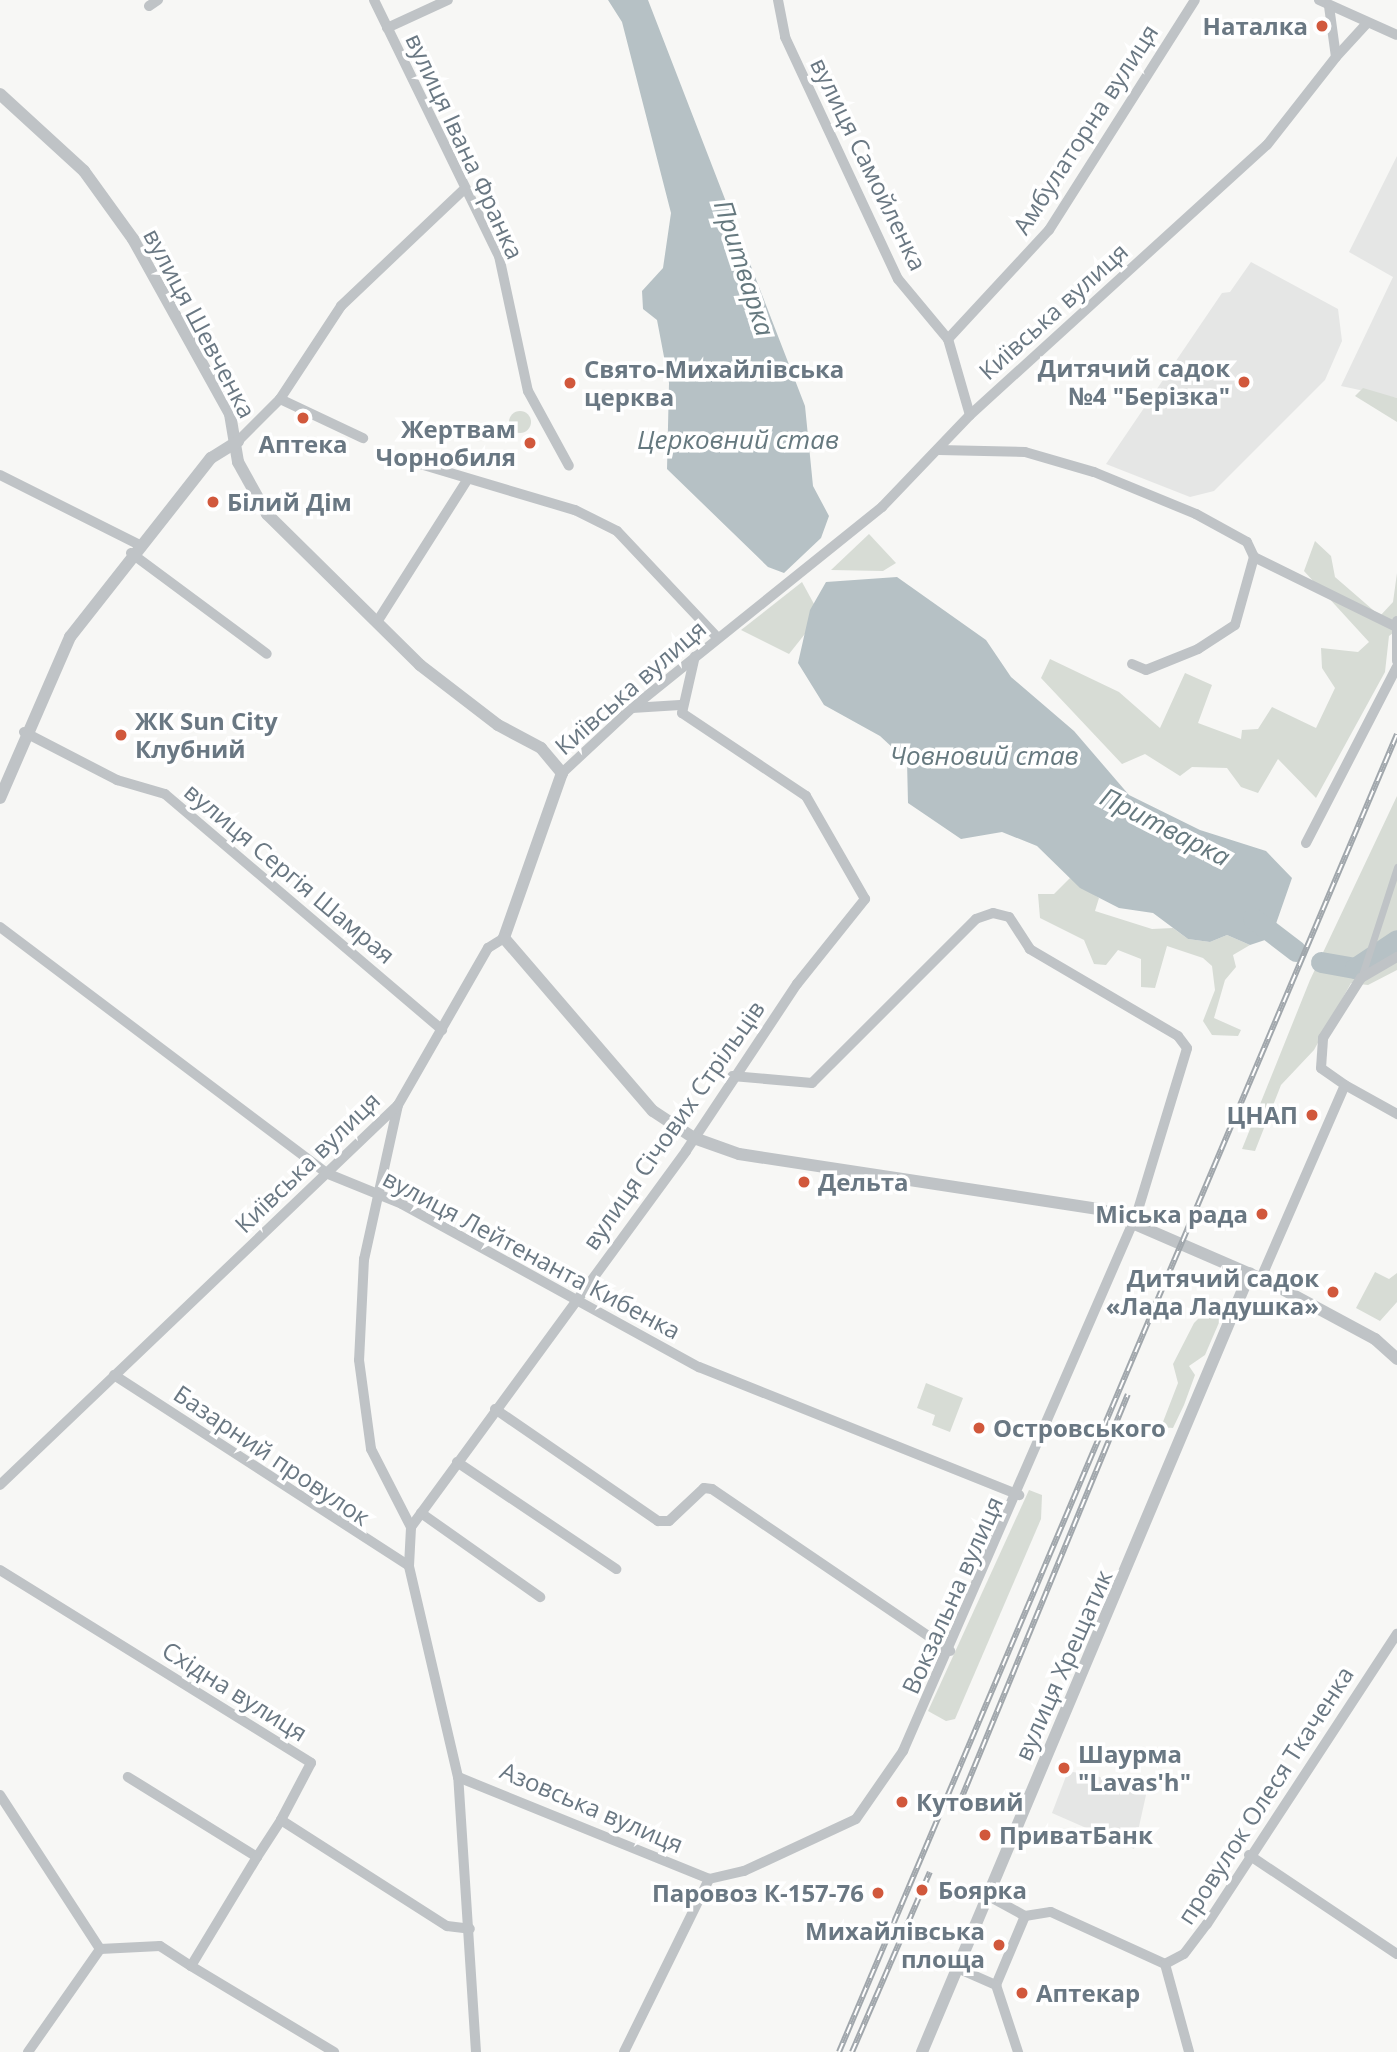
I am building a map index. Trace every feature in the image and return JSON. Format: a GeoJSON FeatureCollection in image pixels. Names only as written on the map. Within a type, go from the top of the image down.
{"type":"FeatureCollection","features":[{"type":"Feature","properties":{"kind":"street","name":"вулиця Івана Франка"},"geometry":{"type":"LineString","coordinates":[[374,0],[462,191],[499,256],[528,391],[569,466]]}},
{"type":"Feature","properties":{"kind":"street"},"geometry":{"type":"LineString","coordinates":[[387,28],[448,0]]}},
{"type":"Feature","properties":{"kind":"street","name":"вулиця Самойленка"},"geometry":{"type":"LineString","coordinates":[[778,0],[785,37],[898,279],[948,339],[970,415]]}},
{"type":"Feature","properties":{"kind":"street","name":"Амбулаторна вулиця"},"geometry":{"type":"LineString","coordinates":[[948,339],[1049,230],[1195,0]]}},
{"type":"Feature","properties":{"kind":"street"},"geometry":{"type":"LineString","coordinates":[[1319,0],[1397,35]]}},
{"type":"Feature","properties":{"kind":"street"},"geometry":{"type":"LineString","coordinates":[[1329,6],[1336,57]]}},
{"type":"Feature","properties":{"kind":"street","name":"Київська вулиця"},"geometry":{"type":"LineString","coordinates":[[0,1485],[398,1105],[488,948],[504,938],[562,773],[632,708],[695,656],[830,553],[939,450],[970,415],[1267,145],[1336,57],[1367,23]]}},
{"type":"Feature","properties":{"kind":"street","name":"вулиця Шевченка"},"geometry":{"type":"LineString","coordinates":[[0,94],[84,171],[127,230],[230,414],[246,482],[267,514],[377,622],[468,703],[541,748],[562,773]]}},
{"type":"Feature","properties":{"kind":"street"},"geometry":{"type":"LineString","coordinates":[[0,798],[24,731],[70,636],[134,549],[211,458],[238,441],[280,399],[341,306],[462,191]]}},
{"type":"Feature","properties":{"kind":"street"},"geometry":{"type":"LineString","coordinates":[[280,399],[363,438]]}},
{"type":"Feature","properties":{"kind":"street"},"geometry":{"type":"LineString","coordinates":[[939,450],[1025,452],[1094,472],[1196,514],[1247,542],[1254,557],[1380,621],[1395,623],[1397,661]]}},
{"type":"Feature","properties":{"kind":"street"},"geometry":{"type":"LineString","coordinates":[[390,455],[466,482],[575,510],[617,531],[718,638]]}},
{"type":"Feature","properties":{"kind":"street"},"geometry":{"type":"LineString","coordinates":[[0,475],[134,549],[267,654]]}},
{"type":"Feature","properties":{"kind":"street"},"geometry":{"type":"LineString","coordinates":[[377,622],[466,482]]}},
{"type":"Feature","properties":{"kind":"street"},"geometry":{"type":"LineString","coordinates":[[1132,664],[1146,670],[1198,649],[1234,625],[1254,557]]}},
{"type":"Feature","properties":{"kind":"street"},"geometry":{"type":"LineString","coordinates":[[632,708],[680,705],[695,656]]}},
{"type":"Feature","properties":{"kind":"street"},"geometry":{"type":"LineString","coordinates":[[1306,843],[1397,667]]}},
{"type":"Feature","properties":{"kind":"street","name":"вулиця Січових Стрільців"},"geometry":{"type":"LineString","coordinates":[[411,1527],[694,1138],[732,1076],[864,899],[806,796],[769,767],[700,730],[680,705]]}},
{"type":"Feature","properties":{"kind":"street","name":"вулиця Сергія Шамрая"},"geometry":{"type":"LineString","coordinates":[[24,731],[117,780],[165,794],[442,1030]]}},
{"type":"Feature","properties":{"kind":"street"},"geometry":{"type":"LineString","coordinates":[[1397,867],[1365,952],[1362,975],[1323,1038],[1319,1061],[1345,1084],[1397,1114]]}},
{"type":"Feature","properties":{"kind":"street","name":"Вокзальна вулиця"},"geometry":{"type":"LineString","coordinates":[[709,1879],[744,1871],[856,1819],[903,1752],[1019,1495],[1132,1223],[1161,1150],[1186,1048],[1178,1036],[1030,949],[1009,917],[993,914],[976,919],[812,1083],[732,1076]]}},
{"type":"Feature","properties":{"kind":"street","name":"вулиця Лейтенанта Кибенка"},"geometry":{"type":"LineString","coordinates":[[0,927],[326,1173],[376,1192],[577,1297],[699,1367],[1019,1495]]}},
{"type":"Feature","properties":{"kind":"street"},"geometry":{"type":"LineString","coordinates":[[504,938],[618,1077],[694,1138],[740,1154],[1081,1203],[1255,1276],[1375,1339],[1397,1359]]}},
{"type":"Feature","properties":{"kind":"street"},"geometry":{"type":"LineString","coordinates":[[1362,975],[1397,957]]}},
{"type":"Feature","properties":{"kind":"street"},"geometry":{"type":"LineString","coordinates":[[1255,1276],[1345,1084]]}},
{"type":"Feature","properties":{"kind":"street"},"geometry":{"type":"LineString","coordinates":[[398,1105],[376,1192],[364,1259],[363,1405],[371,1449],[411,1527],[409,1566],[458,1777],[476,2052]]}},
{"type":"Feature","properties":{"kind":"street","name":"вулиця Хрещатик"},"geometry":{"type":"LineString","coordinates":[[922,2052],[987,1895],[1255,1276]]}},
{"type":"Feature","properties":{"kind":"street","name":"Базарний провулок"},"geometry":{"type":"LineString","coordinates":[[114,1375],[312,1509],[409,1566]]}},
{"type":"Feature","properties":{"kind":"street"},"geometry":{"type":"LineString","coordinates":[[495,1409],[657,1521],[669,1521],[704,1488],[712,1489],[950,1651]]}},
{"type":"Feature","properties":{"kind":"street"},"geometry":{"type":"LineString","coordinates":[[457,1462],[616,1569]]}},
{"type":"Feature","properties":{"kind":"street"},"geometry":{"type":"LineString","coordinates":[[421,1513],[540,1597]]}},
{"type":"Feature","properties":{"kind":"street","name":"Східна вулиця"},"geometry":{"type":"LineString","coordinates":[[0,1570],[311,1763],[281,1820]]}},
{"type":"Feature","properties":{"kind":"street","name":"провулок Олеся Ткаченка"},"geometry":{"type":"LineString","coordinates":[[1165,1964],[1199,1934],[1397,1634]]}},
{"type":"Feature","properties":{"kind":"street"},"geometry":{"type":"LineString","coordinates":[[128,1777],[257,1857]]}},
{"type":"Feature","properties":{"kind":"street","name":"Азовська вулиця"},"geometry":{"type":"LineString","coordinates":[[458,1777],[709,1879]]}},
{"type":"Feature","properties":{"kind":"street"},"geometry":{"type":"LineString","coordinates":[[0,1795],[100,1949]]}},
{"type":"Feature","properties":{"kind":"street"},"geometry":{"type":"LineString","coordinates":[[191,1966],[281,1820],[447,1926],[470,1929]]}},
{"type":"Feature","properties":{"kind":"street"},"geometry":{"type":"LineString","coordinates":[[1249,1855],[1397,1954]]}},
{"type":"Feature","properties":{"kind":"street"},"geometry":{"type":"LineString","coordinates":[[624,2052],[709,1879]]}},
{"type":"Feature","properties":{"kind":"street"},"geometry":{"type":"LineString","coordinates":[[987,1895],[1024,1916],[1051,1912],[1165,1964],[1189,2052]]}},
{"type":"Feature","properties":{"kind":"street"},"geometry":{"type":"LineString","coordinates":[[1018,2052],[996,1985],[1024,1916]]}},
{"type":"Feature","properties":{"kind":"street"},"geometry":{"type":"LineString","coordinates":[[100,1949],[160,1946],[334,2052]]}},
{"type":"Feature","properties":{"kind":"street"},"geometry":{"type":"LineString","coordinates":[[28,2052],[100,1949]]}},
{"type":"Feature","properties":{"kind":"street"},"geometry":{"type":"LineString","coordinates":[[957,1968],[996,1985]]}},
{"type":"Feature","properties":{"kind":"shaded area"},"geometry":{"type":"Polygon","coordinates":[[[1397,156],[1397,398],[1341,386],[1393,277],[1349,252],[1397,156]]]}},
{"type":"Feature","properties":{"kind":"shaded area","name":"Дитячий садок №4 \"Берізка\""},"geometry":{"type":"Polygon","coordinates":[[[1251,262],[1338,309],[1342,341],[1325,380],[1214,491],[1190,497],[1106,464],[1222,293],[1230,292],[1251,262]]]}},
{"type":"Feature","properties":{"kind":"shaded area"},"geometry":{"type":"Polygon","coordinates":[[[1363,388],[1397,398],[1397,422],[1355,396],[1363,388]]]}},
{"type":"Feature","properties":{"kind":"shaded area"},"geometry":{"type":"Polygon","coordinates":[[[520,411],[528,414],[531,422],[528,430],[520,433],[512,430],[509,422],[512,414],[520,411]]]}},
{"type":"Feature","properties":{"kind":"shaded area"},"geometry":{"type":"Polygon","coordinates":[[[869,534],[896,563],[883,571],[831,570],[869,534]]]}},
{"type":"Feature","properties":{"kind":"shaded area"},"geometry":{"type":"Polygon","coordinates":[[[1315,541],[1331,556],[1335,577],[1380,616],[1393,602],[1397,573],[1397,630],[1389,636],[1385,672],[1316,798],[1278,759],[1258,793],[1241,787],[1227,768],[1192,767],[1180,776],[1145,754],[1122,764],[1041,678],[1050,659],[1119,692],[1160,728],[1185,673],[1212,685],[1198,723],[1241,739],[1242,730],[1258,729],[1272,707],[1316,728],[1335,688],[1322,668],[1321,648],[1358,652],[1369,642],[1304,571],[1315,541]]]}},
{"type":"Feature","properties":{"kind":"shaded area"},"geometry":{"type":"Polygon","coordinates":[[[802,582],[820,615],[789,654],[741,630],[802,582]]]}},
{"type":"Feature","properties":{"kind":"shaded area"},"geometry":{"type":"Polygon","coordinates":[[[1397,796],[1397,970],[1368,985],[1351,983],[1314,1050],[1281,1085],[1255,1151],[1242,1149],[1310,980],[1397,796]]]}},
{"type":"Feature","properties":{"kind":"shaded area"},"geometry":{"type":"Polygon","coordinates":[[[1070,878],[1099,898],[1095,911],[1152,929],[1173,928],[1188,939],[1210,942],[1227,935],[1250,945],[1233,955],[1236,967],[1225,980],[1214,1018],[1241,1030],[1238,1036],[1212,1035],[1203,1021],[1215,990],[1212,966],[1203,958],[1167,946],[1155,988],[1141,987],[1141,959],[1118,950],[1106,965],[1094,964],[1084,940],[1040,918],[1038,894],[1054,894],[1070,878]]]}},
{"type":"Feature","properties":{"kind":"shaded area"},"geometry":{"type":"Polygon","coordinates":[[[1375,1272],[1389,1279],[1397,1273],[1397,1302],[1380,1321],[1356,1308],[1375,1272]]]}},
{"type":"Feature","properties":{"kind":"shaded area"},"geometry":{"type":"Polygon","coordinates":[[[1217,1300],[1224,1311],[1205,1355],[1189,1366],[1195,1375],[1184,1405],[1173,1428],[1161,1427],[1178,1383],[1173,1364],[1194,1323],[1217,1300]]]}},
{"type":"Feature","properties":{"kind":"shaded area"},"geometry":{"type":"Polygon","coordinates":[[[926,1383],[963,1398],[950,1432],[932,1425],[935,1415],[917,1408],[926,1383]]]}},
{"type":"Feature","properties":{"kind":"shaded area"},"geometry":{"type":"Polygon","coordinates":[[[1029,1490],[1042,1495],[1041,1519],[955,1719],[946,1721],[928,1711],[1029,1490]]]}},
{"type":"Feature","properties":{"kind":"shaded area"},"geometry":{"type":"Polygon","coordinates":[[[1068,1771],[1148,1786],[1134,1849],[1052,1813],[1068,1771]]]}},
{"type":"Feature","properties":{"kind":"water","name":"Церковний став"},"geometry":{"type":"Polygon","coordinates":[[[608,0],[648,0],[805,406],[813,486],[829,516],[821,538],[784,573],[768,567],[667,469],[669,383],[657,320],[643,309],[642,291],[663,268],[671,213],[622,22],[608,0]]]}},
{"type":"Feature","properties":{"kind":"water","name":"Човновий став"},"geometry":{"type":"Polygon","coordinates":[[[897,577],[986,640],[1011,677],[1074,731],[1129,795],[1200,830],[1266,851],[1292,878],[1271,938],[1250,945],[1227,935],[1210,942],[1188,939],[1153,913],[1119,908],[1080,888],[1037,846],[1002,832],[961,839],[908,803],[907,761],[880,736],[824,705],[798,663],[810,610],[826,582],[897,577]]]}},
{"type":"Feature","properties":{"kind":"waterway"},"geometry":{"type":"LineString","coordinates":[[1253,918],[1296,951]]}},
{"type":"Feature","properties":{"kind":"waterway","name":"Притварка"},"geometry":{"type":"LineString","coordinates":[[1321,962],[1355,968],[1397,940]]}},
{"type":"Feature","properties":{"kind":"railway"},"geometry":{"type":"LineString","coordinates":[[839,2052],[1397,734]]}},
{"type":"Feature","properties":{"kind":"railway"},"geometry":{"type":"LineString","coordinates":[[959,1804],[1128,1394]]}},
{"type":"Feature","properties":{"kind":"railway"},"geometry":{"type":"LineString","coordinates":[[852,2052],[930,1872]]}},
{"type":"Feature","properties":{"kind":"place","name":"Наталка"},"geometry":{"type":"Point","coordinates":[1322,26]}},
{"type":"Feature","properties":{"kind":"place","name":"Дитячий садок №4 \"Берізка\""},"geometry":{"type":"Point","coordinates":[1244,382]}},
{"type":"Feature","properties":{"kind":"place","name":"Свято-Михайлівська церква"},"geometry":{"type":"Point","coordinates":[570,383]}},
{"type":"Feature","properties":{"kind":"place","name":"Аптека"},"geometry":{"type":"Point","coordinates":[303,418]}},
{"type":"Feature","properties":{"kind":"place","name":"Жертвам Чорнобиля"},"geometry":{"type":"Point","coordinates":[530,443]}},
{"type":"Feature","properties":{"kind":"place","name":"Білий Дім"},"geometry":{"type":"Point","coordinates":[213,502]}},
{"type":"Feature","properties":{"kind":"place","name":"ЖК Sun City Клубний"},"geometry":{"type":"Point","coordinates":[121,735]}},
{"type":"Feature","properties":{"kind":"place","name":"ЦНАП"},"geometry":{"type":"Point","coordinates":[1312,1115]}},
{"type":"Feature","properties":{"kind":"place","name":"Дельта"},"geometry":{"type":"Point","coordinates":[804,1182]}},
{"type":"Feature","properties":{"kind":"place","name":"Міська рада"},"geometry":{"type":"Point","coordinates":[1262,1214]}},
{"type":"Feature","properties":{"kind":"place","name":"Дитячий садок «Лада Ладушка»"},"geometry":{"type":"Point","coordinates":[1333,1292]}},
{"type":"Feature","properties":{"kind":"place","name":"Островського"},"geometry":{"type":"Point","coordinates":[979,1428]}},
{"type":"Feature","properties":{"kind":"place","name":"Шаурма \"Lavas'h\""},"geometry":{"type":"Point","coordinates":[1064,1768]}},
{"type":"Feature","properties":{"kind":"place","name":"Кутовий"},"geometry":{"type":"Point","coordinates":[902,1802]}},
{"type":"Feature","properties":{"kind":"place","name":"ПриватБанк"},"geometry":{"type":"Point","coordinates":[985,1835]}},
{"type":"Feature","properties":{"kind":"place","name":"Боярка"},"geometry":{"type":"Point","coordinates":[922,1890]}},
{"type":"Feature","properties":{"kind":"place","name":"Паровоз К-157-76"},"geometry":{"type":"Point","coordinates":[878,1893]}},
{"type":"Feature","properties":{"kind":"place","name":"Михайлівська площа"},"geometry":{"type":"Point","coordinates":[999,1945]}},
{"type":"Feature","properties":{"kind":"place","name":"Аптекар"},"geometry":{"type":"Point","coordinates":[1022,1993]}}]}
